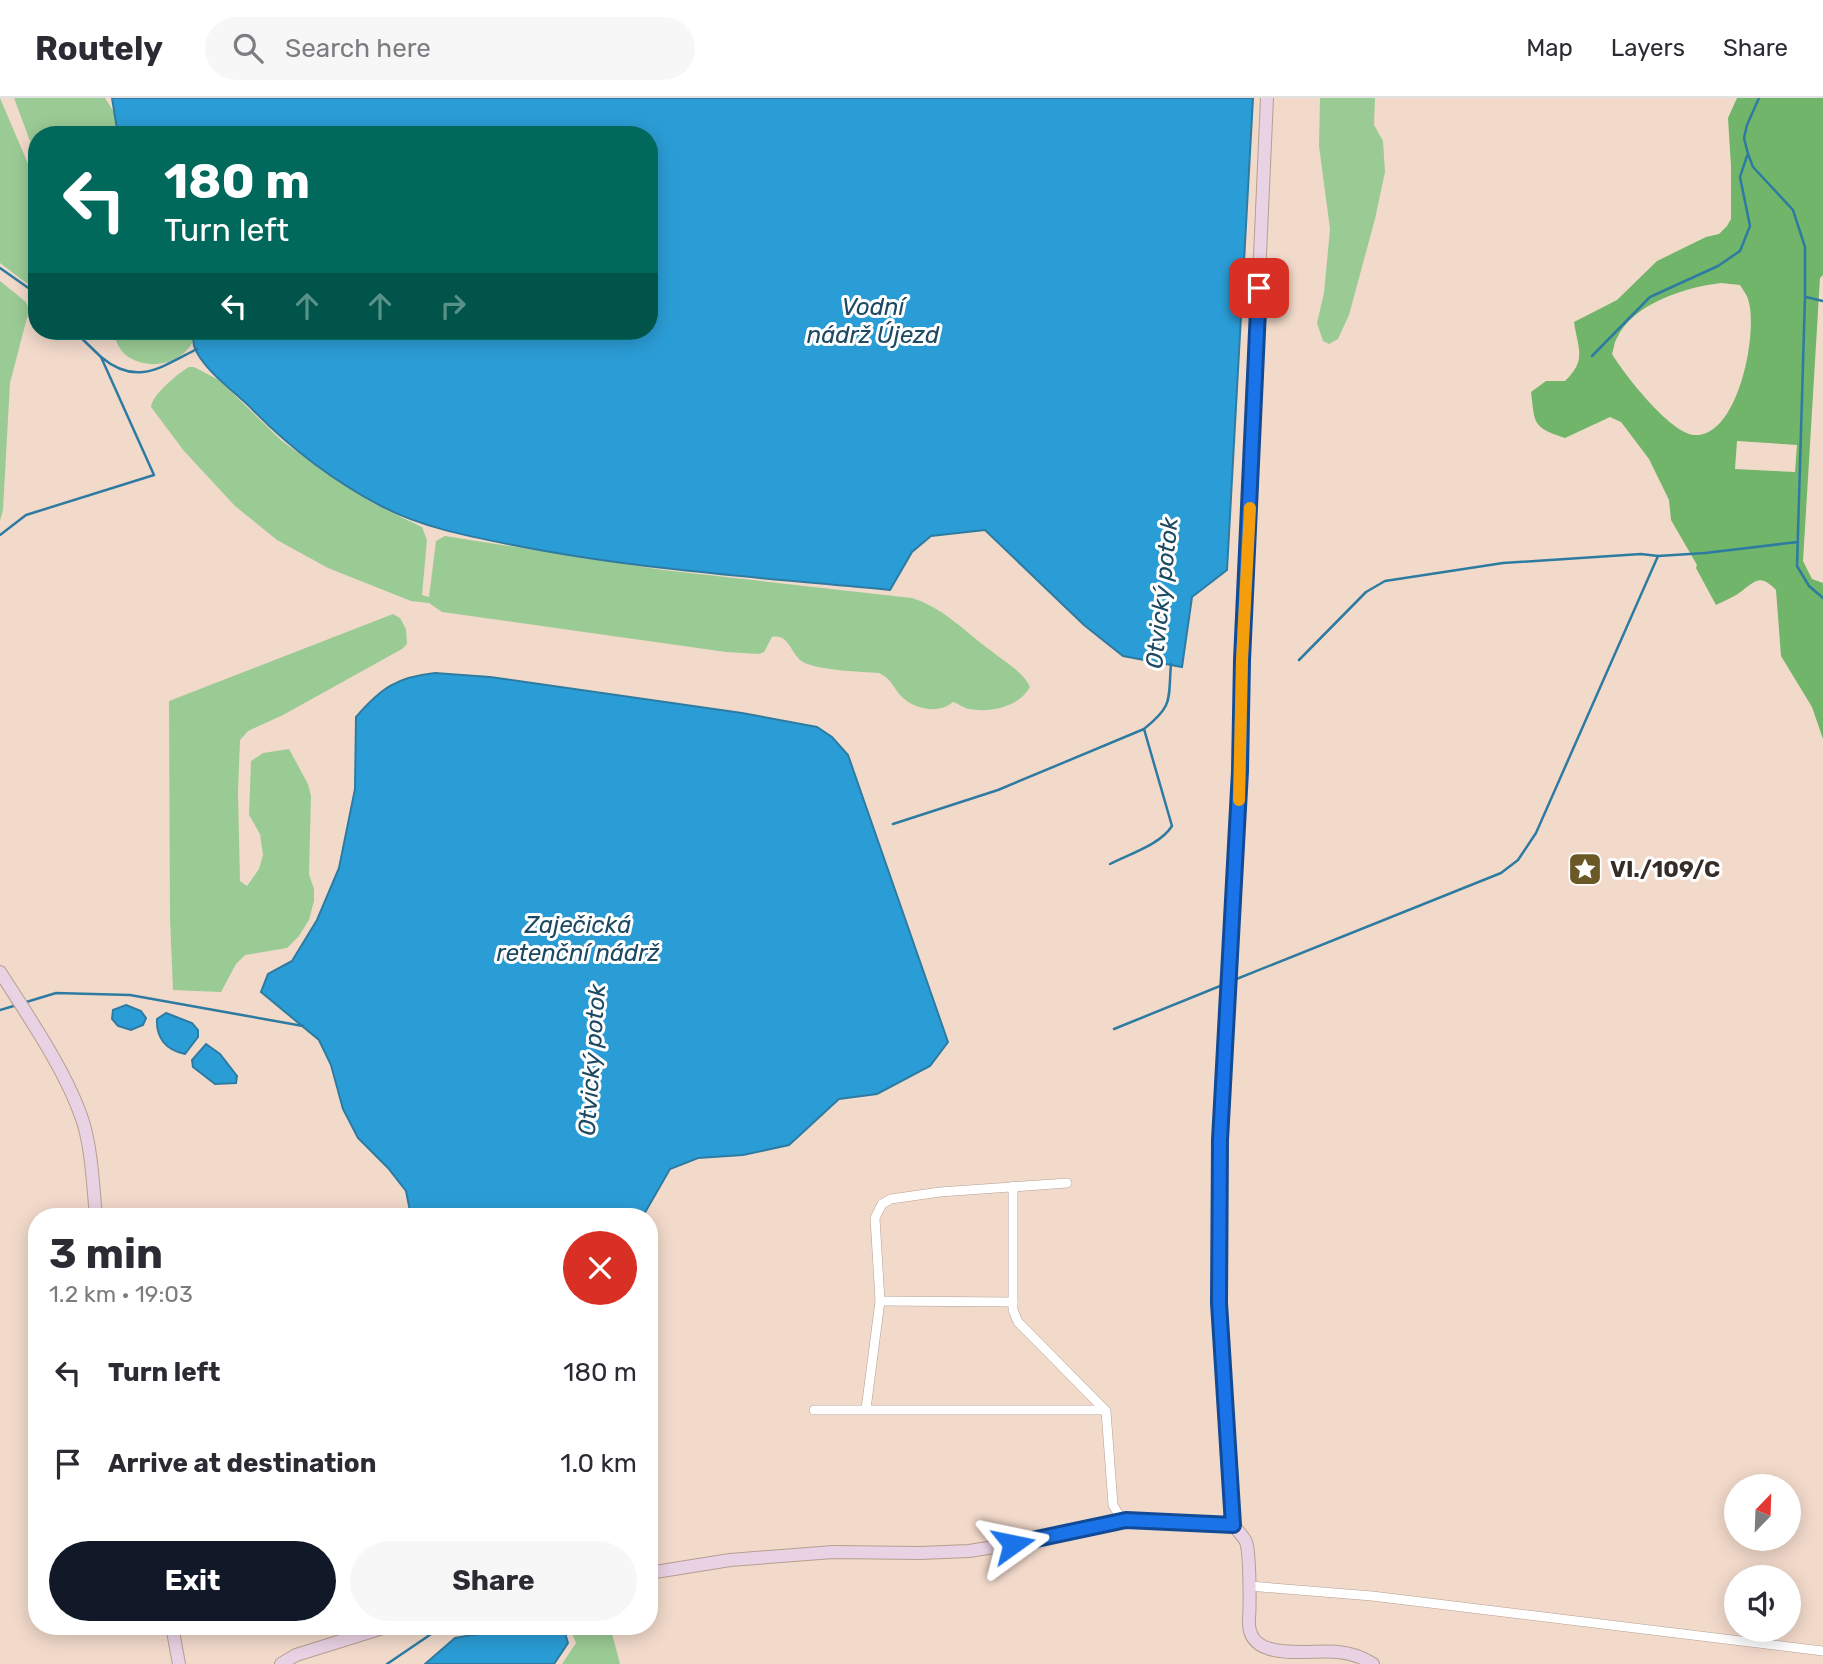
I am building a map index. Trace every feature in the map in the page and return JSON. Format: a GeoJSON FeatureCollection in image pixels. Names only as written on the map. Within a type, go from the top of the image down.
{"type":"FeatureCollection","features":[{"type":"Feature","properties":{"kind":"street"},"geometry":{"type":"LineString","coordinates":[[1268,98],[1220,1140],[1219,1303],[1233,1525],[1247,1543],[1249,1629],[1254,1639],[1264,1648],[1277,1652],[1341,1652],[1356,1655],[1373,1664]]}},
{"type":"Feature","properties":{"kind":"street"},"geometry":{"type":"LineString","coordinates":[[0,972],[66,1082],[81,1115],[90,1154],[95,1208]]}},
{"type":"Feature","properties":{"kind":"street"},"geometry":{"type":"LineString","coordinates":[[866,1409],[880,1301],[875,1218],[882,1204],[891,1199],[940,1192],[1067,1183]]}},
{"type":"Feature","properties":{"kind":"street"},"geometry":{"type":"LineString","coordinates":[[1013,1186],[1013,1310],[1018,1322],[1104,1410],[1113,1505],[1122,1520]]}},
{"type":"Feature","properties":{"kind":"street"},"geometry":{"type":"LineString","coordinates":[[880,1301],[1013,1302]]}},
{"type":"Feature","properties":{"kind":"street"},"geometry":{"type":"LineString","coordinates":[[814,1410],[1104,1410]]}},
{"type":"Feature","properties":{"kind":"street"},"geometry":{"type":"LineString","coordinates":[[658,1572],[730,1560],[833,1552],[920,1553],[980,1549],[1122,1520],[1233,1525]]}},
{"type":"Feature","properties":{"kind":"street"},"geometry":{"type":"LineString","coordinates":[[1249,1586],[1373,1596],[1823,1651]]}},
{"type":"Feature","properties":{"kind":"street"},"geometry":{"type":"LineString","coordinates":[[174,1635],[179,1664]]}},
{"type":"Feature","properties":{"kind":"street"},"geometry":{"type":"LineString","coordinates":[[281,1664],[296,1655],[360,1635]]}},
{"type":"Feature","properties":{"kind":"green space"},"geometry":{"type":"Polygon","coordinates":[[[0,98],[28,164],[28,284],[0,263],[0,98]]]}},
{"type":"Feature","properties":{"kind":"green space"},"geometry":{"type":"Polygon","coordinates":[[[14,98],[105,98],[114,112],[116,126],[28,126],[28,136],[14,98]]]}},
{"type":"Feature","properties":{"kind":"green space"},"geometry":{"type":"Polygon","coordinates":[[[1320,98],[1375,98],[1374,125],[1383,141],[1385,172],[1349,315],[1338,339],[1329,344],[1323,341],[1317,323],[1324,293],[1330,229],[1319,146],[1320,98]]]}},
{"type":"Feature","properties":{"kind":"green space"},"geometry":{"type":"Polygon","coordinates":[[[1737,98],[1823,98],[1823,275],[1820,278],[1803,561],[1812,579],[1823,583],[1823,739],[1812,707],[1781,656],[1776,590],[1759,580],[1716,605],[1671,520],[1669,500],[1649,459],[1621,422],[1610,417],[1565,438],[1541,427],[1533,411],[1531,392],[1546,381],[1565,381],[1576,367],[1579,347],[1574,322],[1617,300],[1657,261],[1706,237],[1719,234],[1727,226],[1731,219],[1728,118],[1737,98]],[[1721,283],[1677,293],[1648,306],[1625,326],[1616,340],[1612,354],[1626,375],[1661,414],[1684,432],[1694,435],[1709,432],[1723,420],[1742,380],[1747,357],[1751,314],[1747,297],[1740,285],[1721,283]],[[1737,441],[1735,469],[1795,472],[1797,445],[1737,441]]]}},
{"type":"Feature","properties":{"kind":"green space"},"geometry":{"type":"Polygon","coordinates":[[[0,281],[26,302],[28,314],[10,383],[3,510],[0,521],[0,281]]]}},
{"type":"Feature","properties":{"kind":"green space"},"geometry":{"type":"Polygon","coordinates":[[[116,340],[194,340],[189,348],[175,359],[157,364],[139,362],[126,356],[116,340]]]}},
{"type":"Feature","properties":{"kind":"green space"},"geometry":{"type":"Polygon","coordinates":[[[189,367],[219,380],[282,441],[322,470],[376,505],[422,527],[427,540],[422,595],[429,597],[436,541],[445,536],[663,570],[912,598],[953,621],[1018,671],[1030,687],[1019,699],[995,709],[969,709],[953,702],[941,708],[928,709],[908,701],[879,673],[829,669],[803,662],[786,641],[778,637],[772,637],[764,652],[759,654],[726,652],[442,612],[429,603],[411,601],[328,568],[277,540],[235,506],[184,451],[151,407],[152,402],[172,379],[189,367]]]}},
{"type":"Feature","properties":{"kind":"green space"},"geometry":{"type":"Polygon","coordinates":[[[393,614],[400,618],[406,629],[407,644],[402,649],[283,715],[248,731],[240,740],[240,881],[247,886],[259,869],[263,855],[260,834],[249,815],[251,761],[263,753],[289,749],[308,784],[311,796],[309,874],[314,889],[314,901],[309,920],[287,948],[245,955],[236,964],[221,992],[173,990],[169,701],[393,614]]]}},
{"type":"Feature","properties":{"kind":"green space"},"geometry":{"type":"Polygon","coordinates":[[[573,1635],[612,1635],[620,1664],[562,1664],[576,1643],[573,1635]]]}},
{"type":"Feature","properties":{"kind":"water","name":"Vodní nádrž Újezd"},"geometry":{"type":"Polygon","coordinates":[[[112,98],[1253,98],[1227,570],[1192,597],[1182,667],[1123,656],[1084,625],[985,530],[931,536],[912,552],[890,590],[704,572],[564,554],[448,531],[397,514],[328,474],[296,449],[219,379],[198,355],[193,340],[658,340],[658,126],[117,126],[112,98]]]}},
{"type":"Feature","properties":{"kind":"water","name":"Zaječická retenční nádrž"},"geometry":{"type":"Polygon","coordinates":[[[435,673],[490,677],[742,713],[817,727],[832,737],[848,755],[948,1042],[930,1066],[877,1094],[839,1099],[789,1145],[743,1155],[698,1158],[670,1169],[648,1208],[409,1208],[406,1191],[358,1138],[343,1109],[331,1065],[319,1040],[261,992],[268,974],[292,961],[317,920],[339,868],[355,789],[356,717],[382,691],[410,677],[435,673]]]}},
{"type":"Feature","properties":{"kind":"water"},"geometry":{"type":"Polygon","coordinates":[[[126,1005],[141,1011],[146,1018],[143,1025],[131,1030],[118,1026],[112,1019],[113,1010],[126,1005]]]}},
{"type":"Feature","properties":{"kind":"water"},"geometry":{"type":"Polygon","coordinates":[[[166,1013],[192,1023],[198,1030],[198,1037],[185,1054],[172,1050],[160,1037],[157,1019],[166,1013]]]}},
{"type":"Feature","properties":{"kind":"water"},"geometry":{"type":"Polygon","coordinates":[[[206,1044],[220,1054],[237,1076],[236,1083],[215,1084],[193,1067],[192,1060],[206,1044]]]}},
{"type":"Feature","properties":{"kind":"water"},"geometry":{"type":"Polygon","coordinates":[[[473,1635],[566,1635],[568,1643],[554,1664],[425,1664],[455,1638],[473,1635]]]}},
{"type":"Feature","properties":{"kind":"waterway"},"geometry":{"type":"LineString","coordinates":[[1759,98],[1744,138],[1748,154],[1753,167],[1793,210],[1805,247],[1797,566],[1809,586],[1823,598]]}},
{"type":"Feature","properties":{"kind":"waterway"},"geometry":{"type":"LineString","coordinates":[[1592,356],[1650,297],[1718,266],[1740,251],[1750,226],[1740,177],[1747,156]]}},
{"type":"Feature","properties":{"kind":"waterway"},"geometry":{"type":"LineString","coordinates":[[0,268],[28,288]]}},
{"type":"Feature","properties":{"kind":"waterway"},"geometry":{"type":"LineString","coordinates":[[1806,297],[1823,301]]}},
{"type":"Feature","properties":{"kind":"waterway"},"geometry":{"type":"LineString","coordinates":[[83,340],[101,357]]}},
{"type":"Feature","properties":{"kind":"waterway"},"geometry":{"type":"LineString","coordinates":[[0,535],[26,515],[154,475],[101,357],[126,371],[138,372],[160,367],[197,349]]}},
{"type":"Feature","properties":{"kind":"waterway"},"geometry":{"type":"LineString","coordinates":[[1234,980],[1501,873],[1518,860],[1536,833],[1658,556],[1798,542]]}},
{"type":"Feature","properties":{"kind":"waterway"},"geometry":{"type":"LineString","coordinates":[[1299,660],[1366,592],[1385,581],[1503,563],[1641,554],[1658,556]]}},
{"type":"Feature","properties":{"kind":"waterway","name":"Otvický potok"},"geometry":{"type":"LineString","coordinates":[[893,824],[998,790],[1144,729],[1154,721],[1168,701],[1171,664]]}},
{"type":"Feature","properties":{"kind":"waterway"},"geometry":{"type":"LineString","coordinates":[[1110,864],[1152,844],[1172,826],[1144,729]]}},
{"type":"Feature","properties":{"kind":"waterway"},"geometry":{"type":"LineString","coordinates":[[1114,1029],[1225,984]]}},
{"type":"Feature","properties":{"kind":"waterway"},"geometry":{"type":"LineString","coordinates":[[23,1003],[56,993],[130,995],[303,1026]]}},
{"type":"Feature","properties":{"kind":"waterway"},"geometry":{"type":"LineString","coordinates":[[0,1010],[17,1005]]}},
{"type":"Feature","properties":{"kind":"waterway","name":"Otvický potok"},"geometry":{"type":"LineString","coordinates":[[387,1664],[430,1635]]}},
{"type":"Feature","properties":{"kind":"slow traffic"},"geometry":{"type":"LineString","coordinates":[[1239,800],[1242,660],[1250,508]]}},
{"type":"Feature","properties":{"kind":"place","name":"VI./109/C"},"geometry":{"type":"Point","coordinates":[1585,869]}},
{"type":"Feature","properties":{"kind":"route"},"geometry":{"type":"LineString","coordinates":[[1013,1544],[1126,1520],[1233,1525],[1219,1303],[1220,1140],[1240,771],[1242,660],[1259,288]]}}]}
